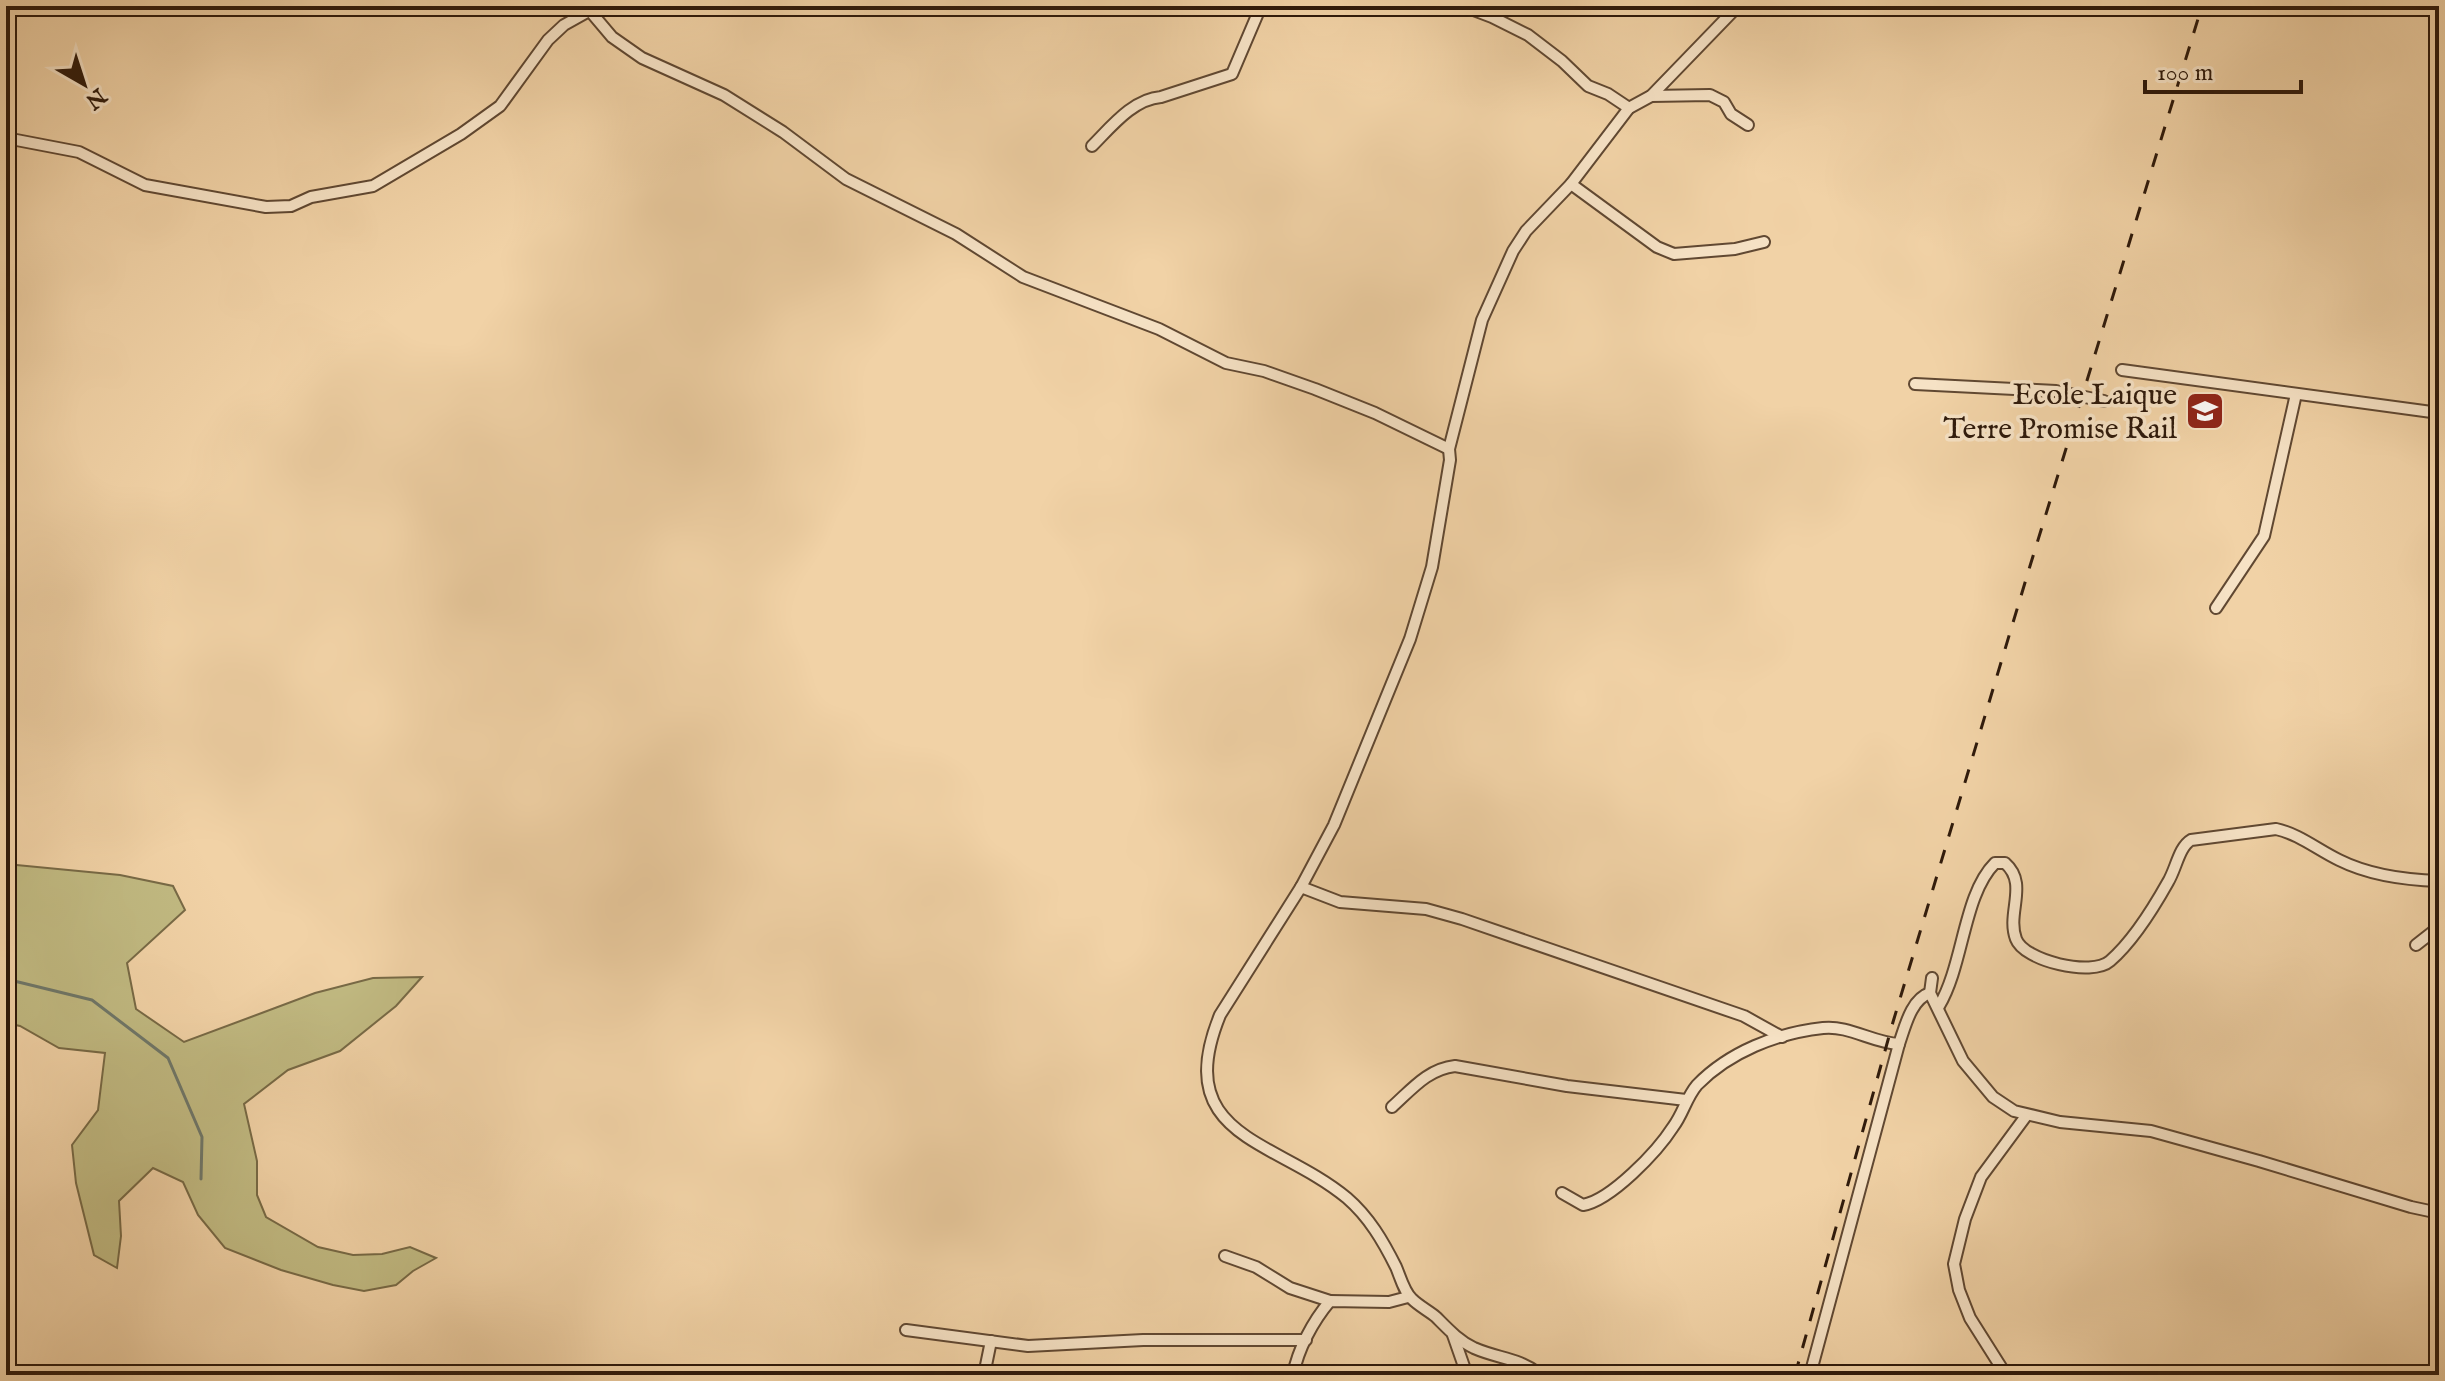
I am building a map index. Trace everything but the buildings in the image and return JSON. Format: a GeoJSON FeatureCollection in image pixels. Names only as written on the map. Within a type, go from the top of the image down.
{"type":"FeatureCollection","features":[{"type":"Feature","properties":{"kind":"street"},"geometry":{"type":"LineString","coordinates":[[1092,146],[1121,117],[1150,98],[1232,74],[1261,6]]}},
{"type":"Feature","properties":{"kind":"street"},"geometry":{"type":"LineString","coordinates":[[1463,6],[1528,35],[1588,86],[1608,94],[1629,108]]}},
{"type":"Feature","properties":{"kind":"street"},"geometry":{"type":"LineString","coordinates":[[1541,1375],[1526,1363],[1475,1348],[1453,1335],[1408,1297],[1388,1250],[1364,1215],[1329,1185],[1236,1131],[1216,1111],[1208,1085],[1207,1060],[1211,1036],[1220,1015],[1301,887],[1334,825],[1410,639],[1432,567],[1450,460],[1449,449],[1482,320],[1513,251],[1526,231],[1571,184],[1629,108],[1651,96],[1738,6]]}},
{"type":"Feature","properties":{"kind":"street"},"geometry":{"type":"LineString","coordinates":[[6,138],[79,152],[145,185],[266,207],[291,206],[311,197],[373,186],[461,134],[500,106],[548,40],[564,25],[594,9],[612,37],[642,58],[724,95],[783,132],[846,179],[956,234],[1023,277],[1159,329],[1226,363],[1264,371],[1375,413],[1449,449]]}},
{"type":"Feature","properties":{"kind":"street"},"geometry":{"type":"LineString","coordinates":[[1651,96],[1710,95],[1724,102],[1731,114],[1748,125]]}},
{"type":"Feature","properties":{"kind":"street"},"geometry":{"type":"LineString","coordinates":[[1571,184],[1657,247],[1674,254],[1735,249],[1764,242]]}},
{"type":"Feature","properties":{"kind":"street"},"geometry":{"type":"LineString","coordinates":[[2122,370],[2439,413]]}},
{"type":"Feature","properties":{"kind":"street"},"geometry":{"type":"LineString","coordinates":[[1915,384],[2056,391],[2104,401]]}},
{"type":"Feature","properties":{"kind":"street"},"geometry":{"type":"LineString","coordinates":[[2216,608],[2264,536],[2296,394]]}},
{"type":"Feature","properties":{"kind":"street"},"geometry":{"type":"LineString","coordinates":[[1939,1006],[1952,979],[1981,881],[1995,863],[2005,863],[2016,879],[2014,929],[2016,939],[2024,950],[2057,963],[2088,969],[2110,961],[2146,918],[2169,880],[2184,846],[2191,840],[2276,829],[2287,831],[2345,863],[2406,880],[2439,881]]}},
{"type":"Feature","properties":{"kind":"street"},"geometry":{"type":"LineString","coordinates":[[1301,887],[1340,902],[1426,909],[1462,919],[1744,1016],[1782,1037]]}},
{"type":"Feature","properties":{"kind":"street"},"geometry":{"type":"LineString","coordinates":[[2416,945],[2439,927]]}},
{"type":"Feature","properties":{"kind":"street"},"geometry":{"type":"LineString","coordinates":[[1932,978],[1930,993],[1939,1006],[1957,1051],[1972,1074],[2003,1106],[2026,1116],[2151,1131],[2439,1213]]}},
{"type":"Feature","properties":{"kind":"street"},"geometry":{"type":"LineString","coordinates":[[1810,1375],[1899,1044],[1917,1002],[1922,995],[1930,993]]}},
{"type":"Feature","properties":{"kind":"street"},"geometry":{"type":"LineString","coordinates":[[1562,1193],[1583,1205],[1597,1202],[1661,1145],[1696,1087],[1743,1051],[1782,1037],[1825,1027],[1841,1028],[1878,1041],[1899,1044]]}},
{"type":"Feature","properties":{"kind":"street"},"geometry":{"type":"LineString","coordinates":[[1392,1107],[1424,1077],[1441,1068],[1455,1066],[1567,1086],[1686,1100]]}},
{"type":"Feature","properties":{"kind":"street"},"geometry":{"type":"LineString","coordinates":[[2006,1375],[1970,1318],[1959,1290],[1954,1264],[1965,1219],[1981,1177],[2026,1116]]}},
{"type":"Feature","properties":{"kind":"street"},"geometry":{"type":"LineString","coordinates":[[1225,1256],[1256,1267],[1290,1288],[1330,1301],[1389,1302],[1408,1297]]}},
{"type":"Feature","properties":{"kind":"street"},"geometry":{"type":"LineString","coordinates":[[1293,1375],[1295,1362],[1317,1317],[1330,1301]]}},
{"type":"Feature","properties":{"kind":"street"},"geometry":{"type":"LineString","coordinates":[[906,1330],[1028,1346],[1143,1340],[1306,1340]]}},
{"type":"Feature","properties":{"kind":"street"},"geometry":{"type":"LineString","coordinates":[[1453,1335],[1467,1375]]}},
{"type":"Feature","properties":{"kind":"street"},"geometry":{"type":"LineString","coordinates":[[984,1375],[991,1341]]}},
{"type":"Feature","properties":{"kind":"street"},"geometry":{"type":"LineString","coordinates":[[6,1368],[11,1375]]}},
{"type":"Feature","properties":{"kind":"shaded area"},"geometry":{"type":"Polygon","coordinates":[[[6,864],[120,875],[173,886],[185,910],[127,963],[136,1009],[184,1042],[315,993],[373,978],[422,977],[396,1006],[340,1051],[288,1070],[244,1104],[257,1161],[257,1195],[266,1217],[318,1247],[353,1255],[382,1254],[410,1247],[436,1258],[396,1285],[364,1291],[281,1270],[225,1248],[198,1215],[183,1182],[153,1168],[119,1201],[121,1236],[117,1268],[94,1255],[76,1183],[72,1145],[98,1110],[105,1053],[59,1048],[20,1026],[6,1023],[6,864]]]}},
{"type":"Feature","properties":{"kind":"waterway"},"geometry":{"type":"LineString","coordinates":[[6,979],[92,1000],[168,1058],[202,1137],[201,1179]]}},
{"type":"Feature","properties":{"kind":"railway"},"geometry":{"type":"LineString","coordinates":[[1795,1375],[1893,1022],[2202,6]]}},
{"type":"Feature","properties":{"kind":"place","name":"Ecole Laique Terre Promise Rail"},"geometry":{"type":"Point","coordinates":[2205,411]}}]}
